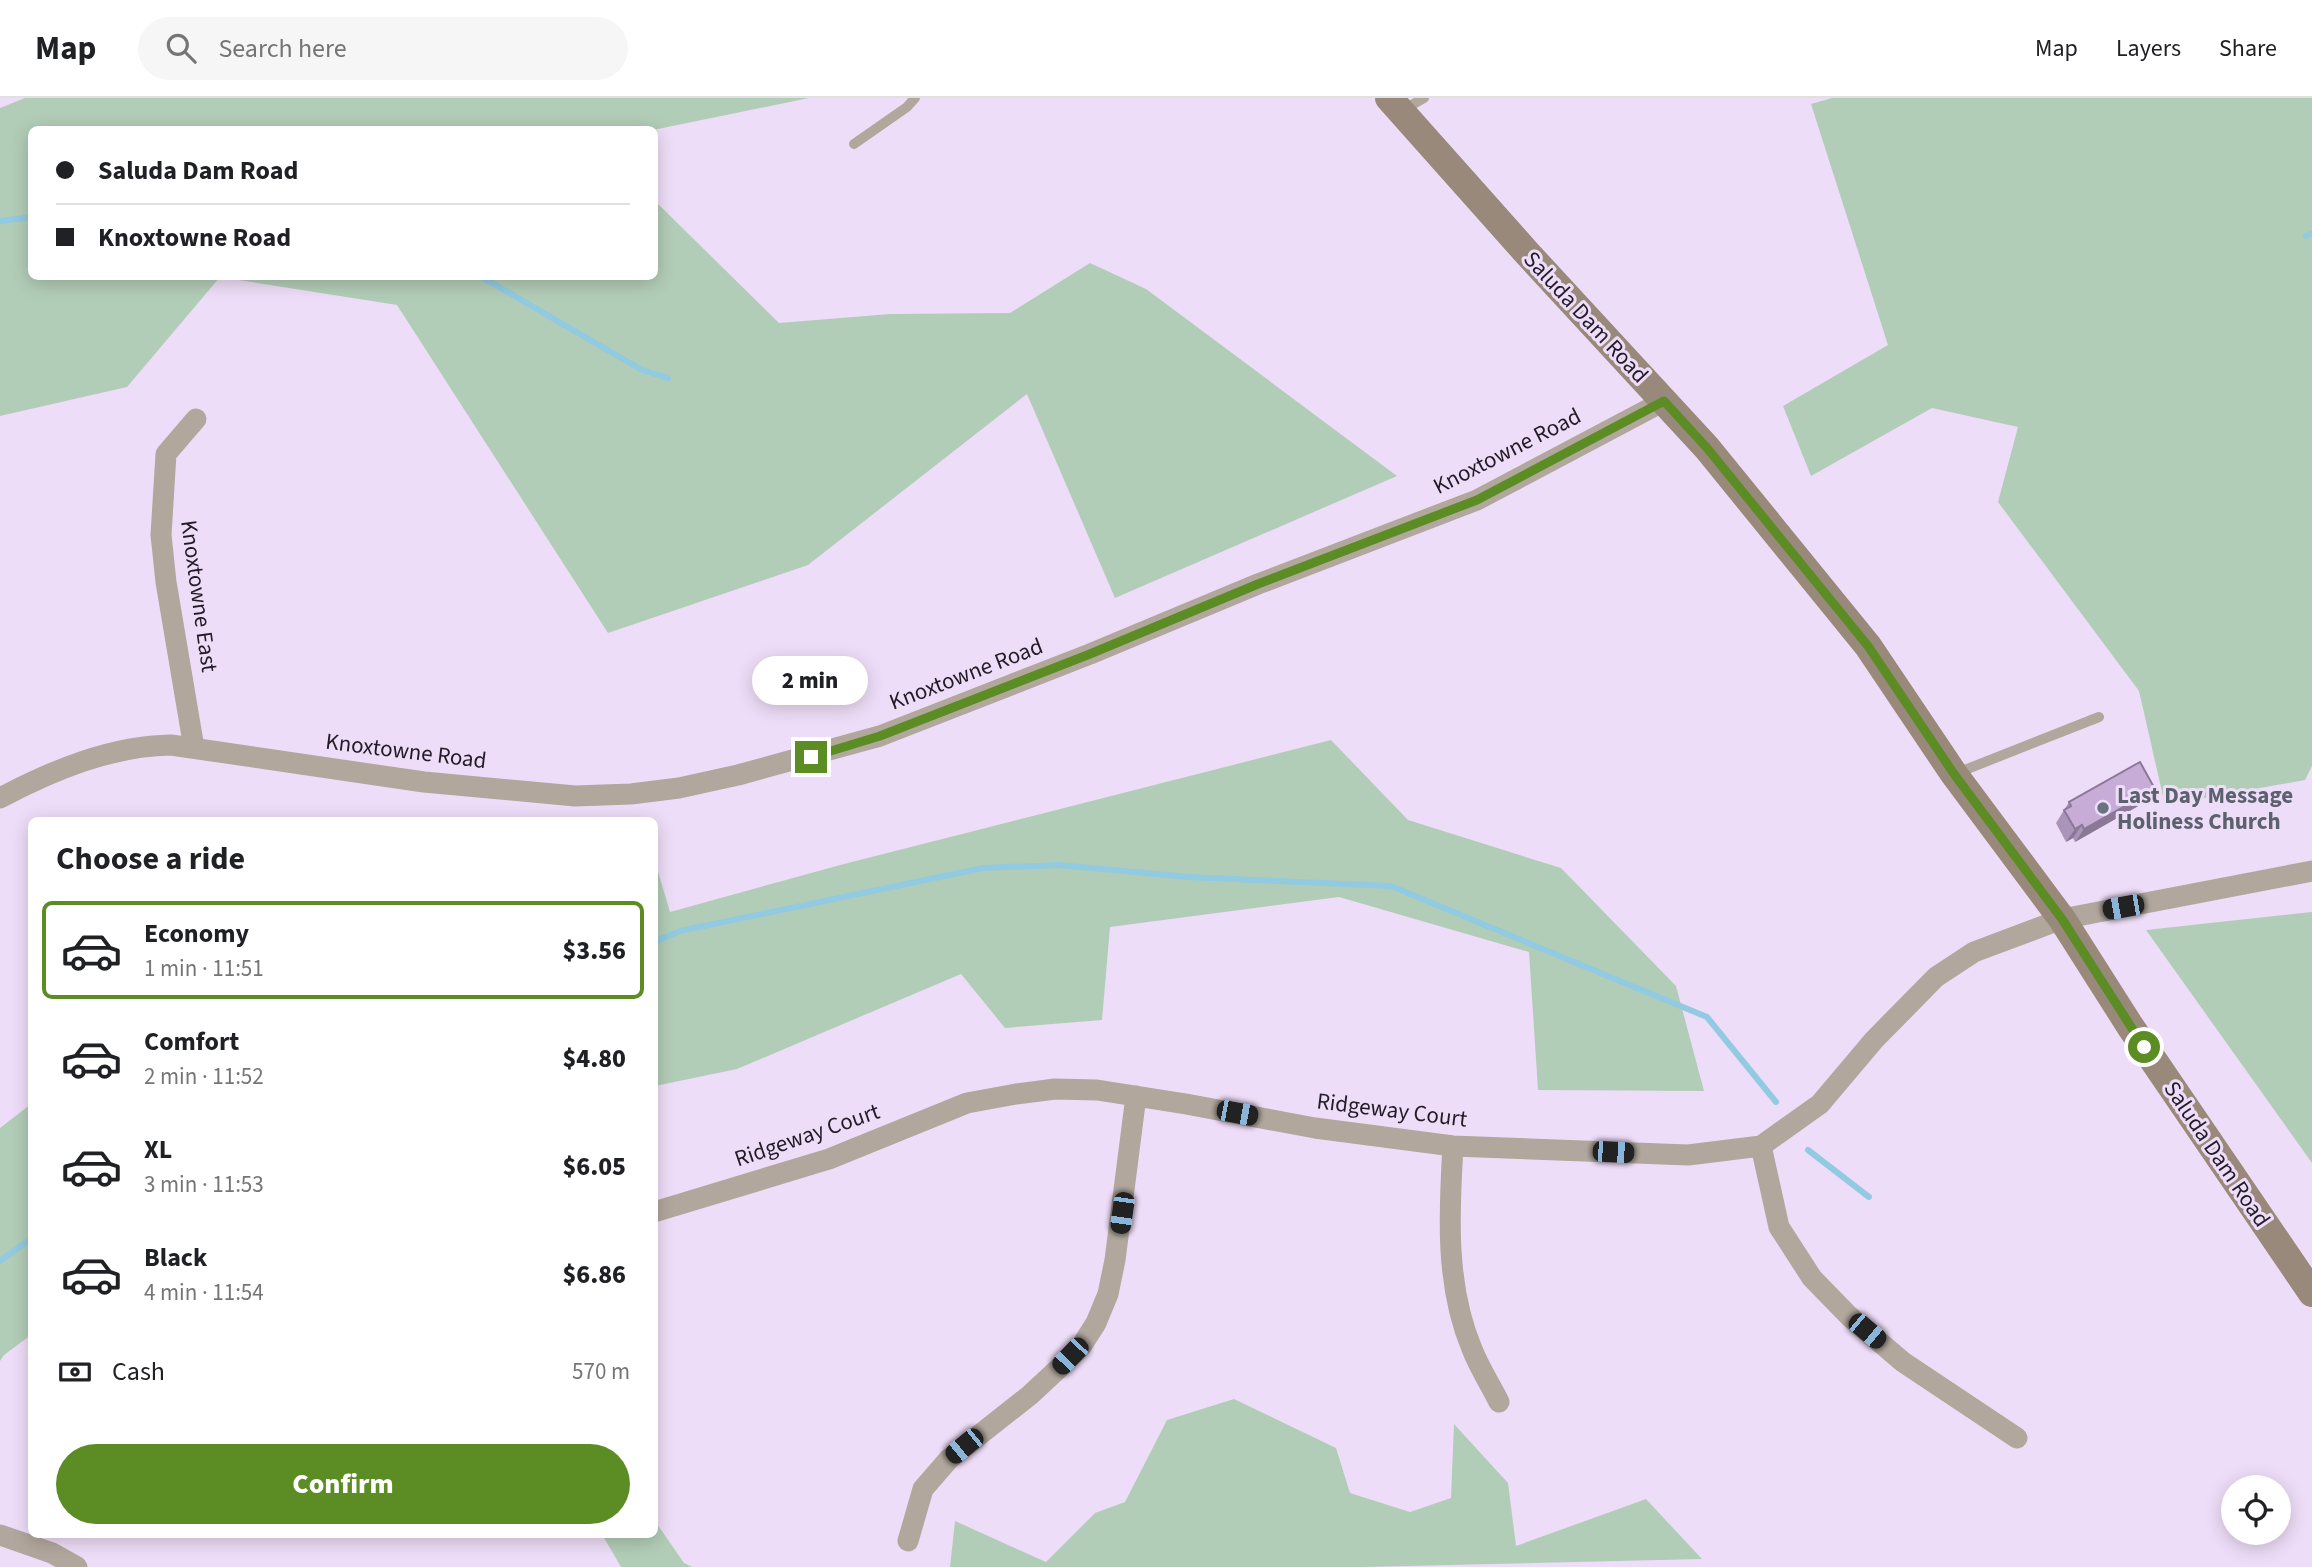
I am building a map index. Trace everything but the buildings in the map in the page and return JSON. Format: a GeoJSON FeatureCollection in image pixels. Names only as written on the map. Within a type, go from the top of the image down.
{"type":"FeatureCollection","features":[{"type":"Feature","properties":{"kind":"street","name":"Saluda Dam Road"},"geometry":{"type":"LineString","coordinates":[[1405,102],[1527,253],[1707,448],[1868,646],[1954,774],[2062,919],[2137,1037],[2312,1293]]}},
{"type":"Feature","properties":{"kind":"street","name":"Knoxtowne Road"},"geometry":{"type":"LineString","coordinates":[[0,798],[79,762],[118,751],[171,745],[424,782],[575,796],[631,794],[738,775],[880,736],[1258,584],[1477,500],[1664,401]]}},
{"type":"Feature","properties":{"kind":"street","name":"Knoxtowne East"},"geometry":{"type":"LineString","coordinates":[[194,748],[166,582],[161,535],[166,454],[196,419]]}},
{"type":"Feature","properties":{"kind":"street","name":"Ridgeway Court"},"geometry":{"type":"LineString","coordinates":[[658,1211],[829,1159],[967,1103],[1055,1089],[1097,1090],[1315,1128],[1453,1146],[1689,1156],[1760,1146],[1820,1104],[1874,1040],[1936,977],[1974,953],[2062,919],[2312,871]]}},
{"type":"Feature","properties":{"kind":"street"},"geometry":{"type":"LineString","coordinates":[[908,1541],[923,1489],[949,1459],[1030,1395],[1059,1368],[1082,1345],[1096,1323],[1108,1294],[1115,1260],[1136,1096]]}},
{"type":"Feature","properties":{"kind":"street"},"geometry":{"type":"LineString","coordinates":[[1453,1146],[1451,1263],[1458,1307],[1472,1349],[1499,1402]]}},
{"type":"Feature","properties":{"kind":"street"},"geometry":{"type":"LineString","coordinates":[[1760,1146],[1779,1227],[1812,1278],[1849,1316],[1903,1362],[2017,1438]]}},
{"type":"Feature","properties":{"kind":"street"},"geometry":{"type":"LineString","coordinates":[[0,1535],[53,1551],[77,1567]]}},
{"type":"Feature","properties":{"kind":"lane"},"geometry":{"type":"LineString","coordinates":[[854,144],[907,107],[915,98]]}},
{"type":"Feature","properties":{"kind":"lane"},"geometry":{"type":"LineString","coordinates":[[1954,774],[2099,718]]}},
{"type":"Feature","properties":{"kind":"green space"},"geometry":{"type":"Polygon","coordinates":[[[25,98],[809,98],[658,129],[658,126],[28,126],[28,280],[217,280],[127,387],[0,416],[0,108],[25,98]]]}},
{"type":"Feature","properties":{"kind":"green space"},"geometry":{"type":"Polygon","coordinates":[[[1832,98],[2312,98],[2312,766],[2305,780],[2165,805],[2139,691],[1998,502],[2018,427],[1932,408],[1811,476],[1783,406],[1888,345],[1811,104],[1832,98]]]}},
{"type":"Feature","properties":{"kind":"green space"},"geometry":{"type":"Polygon","coordinates":[[[658,204],[779,323],[890,314],[1010,313],[1090,263],[1146,289],[1397,476],[1115,598],[1027,394],[808,565],[608,633],[397,305],[239,280],[658,280],[658,204]]]}},
{"type":"Feature","properties":{"kind":"green space"},"geometry":{"type":"Polygon","coordinates":[[[1331,740],[1408,820],[1561,868],[1676,986],[1704,1091],[1538,1090],[1529,952],[1339,897],[1110,927],[1102,1020],[1005,1028],[961,974],[737,1069],[658,1085],[658,871],[670,912],[844,864],[1331,740]]]}},
{"type":"Feature","properties":{"kind":"green space"},"geometry":{"type":"Polygon","coordinates":[[[2312,912],[2312,1163],[2146,930],[2312,912]]]}},
{"type":"Feature","properties":{"kind":"green space"},"geometry":{"type":"Polygon","coordinates":[[[28,1106],[28,1337],[0,1361],[0,1128],[28,1106]]]}},
{"type":"Feature","properties":{"kind":"green space"},"geometry":{"type":"Polygon","coordinates":[[[1234,1399],[1336,1448],[1350,1493],[1410,1512],[1451,1498],[1454,1424],[1508,1483],[1516,1546],[1646,1499],[1702,1559],[1364,1567],[950,1567],[955,1521],[1046,1562],[1095,1513],[1125,1502],[1167,1420],[1234,1399]]]}},
{"type":"Feature","properties":{"kind":"green space"},"geometry":{"type":"Polygon","coordinates":[[[658,1525],[684,1563],[692,1567],[621,1567],[604,1538],[658,1538],[658,1525]]]}},
{"type":"Feature","properties":{"kind":"waterway"},"geometry":{"type":"LineString","coordinates":[[0,221],[28,218]]}},
{"type":"Feature","properties":{"kind":"waterway"},"geometry":{"type":"LineString","coordinates":[[2306,236],[2312,233]]}},
{"type":"Feature","properties":{"kind":"waterway"},"geometry":{"type":"LineString","coordinates":[[487,280],[642,370],[668,378]]}},
{"type":"Feature","properties":{"kind":"waterway"},"geometry":{"type":"LineString","coordinates":[[658,940],[680,931],[983,868],[1059,865],[1188,877],[1391,886],[1707,1017],[1776,1102]]}},
{"type":"Feature","properties":{"kind":"waterway"},"geometry":{"type":"LineString","coordinates":[[1808,1150],[1869,1197]]}},
{"type":"Feature","properties":{"kind":"waterway"},"geometry":{"type":"LineString","coordinates":[[0,1261],[28,1241]]}},
{"type":"Feature","properties":{"kind":"place","name":"Last Day Message Holiness Church"},"geometry":{"type":"Point","coordinates":[2103,808]}},
{"type":"Feature","properties":{"kind":"route"},"geometry":{"type":"LineString","coordinates":[[811,757],[880,736],[1090,654],[1258,584],[1477,500],[1664,401],[1707,448],[1868,646],[1954,774],[2062,919],[2144,1047]]}}]}
